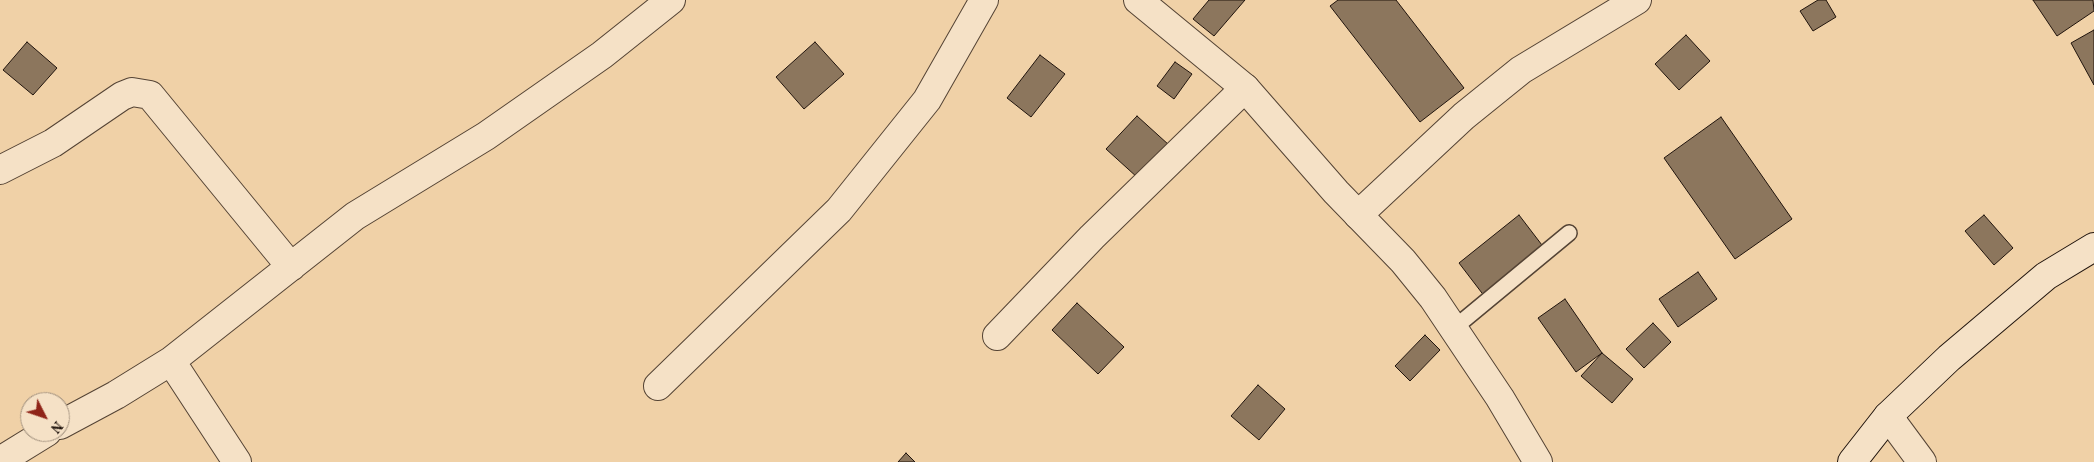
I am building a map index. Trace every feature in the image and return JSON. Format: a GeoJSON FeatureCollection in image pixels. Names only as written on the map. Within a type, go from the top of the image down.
{"type":"FeatureCollection","features":[{"type":"Feature","properties":{"kind":"street"},"geometry":{"type":"LineString","coordinates":[[70,420],[116,395],[171,360],[355,216],[486,136],[602,55],[671,0]]}},
{"type":"Feature","properties":{"kind":"street"},"geometry":{"type":"LineString","coordinates":[[658,386],[796,254],[839,210],[927,100],[984,0]]}},
{"type":"Feature","properties":{"kind":"street"},"geometry":{"type":"LineString","coordinates":[[1138,0],[1245,88],[1358,215],[1403,261],[1433,298],[1500,398],[1538,462]]}},
{"type":"Feature","properties":{"kind":"street"},"geometry":{"type":"LineString","coordinates":[[1358,215],[1464,116],[1520,70],[1637,0]]}},
{"type":"Feature","properties":{"kind":"street"},"geometry":{"type":"LineString","coordinates":[[997,336],[1092,237],[1245,88]]}},
{"type":"Feature","properties":{"kind":"street"},"geometry":{"type":"LineString","coordinates":[[0,170],[53,143],[122,96],[132,92],[150,96],[291,267]]}},
{"type":"Feature","properties":{"kind":"street"},"geometry":{"type":"LineString","coordinates":[[1852,462],[1888,416],[1949,358],[2046,276],[2094,247]]}},
{"type":"Feature","properties":{"kind":"street"},"geometry":{"type":"LineString","coordinates":[[171,360],[237,462]]}},
{"type":"Feature","properties":{"kind":"street"},"geometry":{"type":"LineString","coordinates":[[1888,416],[1922,462]]}},
{"type":"Feature","properties":{"kind":"street"},"geometry":{"type":"LineString","coordinates":[[0,461],[39,446]]}},
{"type":"Feature","properties":{"kind":"lane"},"geometry":{"type":"LineString","coordinates":[[1453,329],[1569,233]]}},
{"type":"Feature","properties":{"kind":"building"},"geometry":{"type":"Polygon","coordinates":[[[1209,0],[1245,0],[1214,36],[1193,19],[1209,0]]]}},
{"type":"Feature","properties":{"kind":"building"},"geometry":{"type":"Polygon","coordinates":[[[1338,0],[1396,0],[1464,88],[1420,122],[1330,6],[1338,0]]]}},
{"type":"Feature","properties":{"kind":"building"},"geometry":{"type":"Polygon","coordinates":[[[1818,0],[1826,0],[1836,17],[1813,31],[1800,11],[1818,0]]]}},
{"type":"Feature","properties":{"kind":"building"},"geometry":{"type":"Polygon","coordinates":[[[2033,0],[2093,0],[2094,11],[2057,36],[2033,0]]]}},
{"type":"Feature","properties":{"kind":"building"},"geometry":{"type":"Polygon","coordinates":[[[2094,30],[2094,85],[2071,43],[2094,30]]]}},
{"type":"Feature","properties":{"kind":"building"},"geometry":{"type":"Polygon","coordinates":[[[1686,35],[1710,61],[1679,90],[1655,64],[1686,35]]]}},
{"type":"Feature","properties":{"kind":"building"},"geometry":{"type":"Polygon","coordinates":[[[27,42],[57,68],[33,95],[3,70],[27,42]]]}},
{"type":"Feature","properties":{"kind":"building"},"geometry":{"type":"Polygon","coordinates":[[[815,42],[844,74],[804,109],[776,77],[815,42]]]}},
{"type":"Feature","properties":{"kind":"building"},"geometry":{"type":"Polygon","coordinates":[[[1040,55],[1065,74],[1031,117],[1007,98],[1040,55]]]}},
{"type":"Feature","properties":{"kind":"building"},"geometry":{"type":"Polygon","coordinates":[[[1175,62],[1192,74],[1174,99],[1157,86],[1175,62]]]}},
{"type":"Feature","properties":{"kind":"building"},"geometry":{"type":"Polygon","coordinates":[[[1137,116],[1169,145],[1138,178],[1106,149],[1137,116]]]}},
{"type":"Feature","properties":{"kind":"building"},"geometry":{"type":"Polygon","coordinates":[[[1721,117],[1792,219],[1735,259],[1664,158],[1721,117]]]}},
{"type":"Feature","properties":{"kind":"building"},"geometry":{"type":"Polygon","coordinates":[[[1519,215],[1545,249],[1485,297],[1459,263],[1519,215]]]}},
{"type":"Feature","properties":{"kind":"building"},"geometry":{"type":"Polygon","coordinates":[[[1984,215],[2013,248],[1994,265],[1965,231],[1984,215]]]}},
{"type":"Feature","properties":{"kind":"building"},"geometry":{"type":"Polygon","coordinates":[[[1698,272],[1717,299],[1678,327],[1659,299],[1698,272]]]}},
{"type":"Feature","properties":{"kind":"building"},"geometry":{"type":"Polygon","coordinates":[[[1565,299],[1602,353],[1576,372],[1538,318],[1565,299]]]}},
{"type":"Feature","properties":{"kind":"building"},"geometry":{"type":"Polygon","coordinates":[[[1077,303],[1124,347],[1098,374],[1052,330],[1077,303]]]}},
{"type":"Feature","properties":{"kind":"building"},"geometry":{"type":"Polygon","coordinates":[[[1653,323],[1671,342],[1644,368],[1626,349],[1653,323]]]}},
{"type":"Feature","properties":{"kind":"building"},"geometry":{"type":"Polygon","coordinates":[[[1425,335],[1440,350],[1410,381],[1395,366],[1425,335]]]}},
{"type":"Feature","properties":{"kind":"building"},"geometry":{"type":"Polygon","coordinates":[[[1602,353],[1633,379],[1612,403],[1581,376],[1602,353]]]}},
{"type":"Feature","properties":{"kind":"building"},"geometry":{"type":"Polygon","coordinates":[[[1258,385],[1285,409],[1259,440],[1231,416],[1258,385]]]}},
{"type":"Feature","properties":{"kind":"building"},"geometry":{"type":"Polygon","coordinates":[[[906,453],[915,462],[898,462],[906,453]]]}}]}
